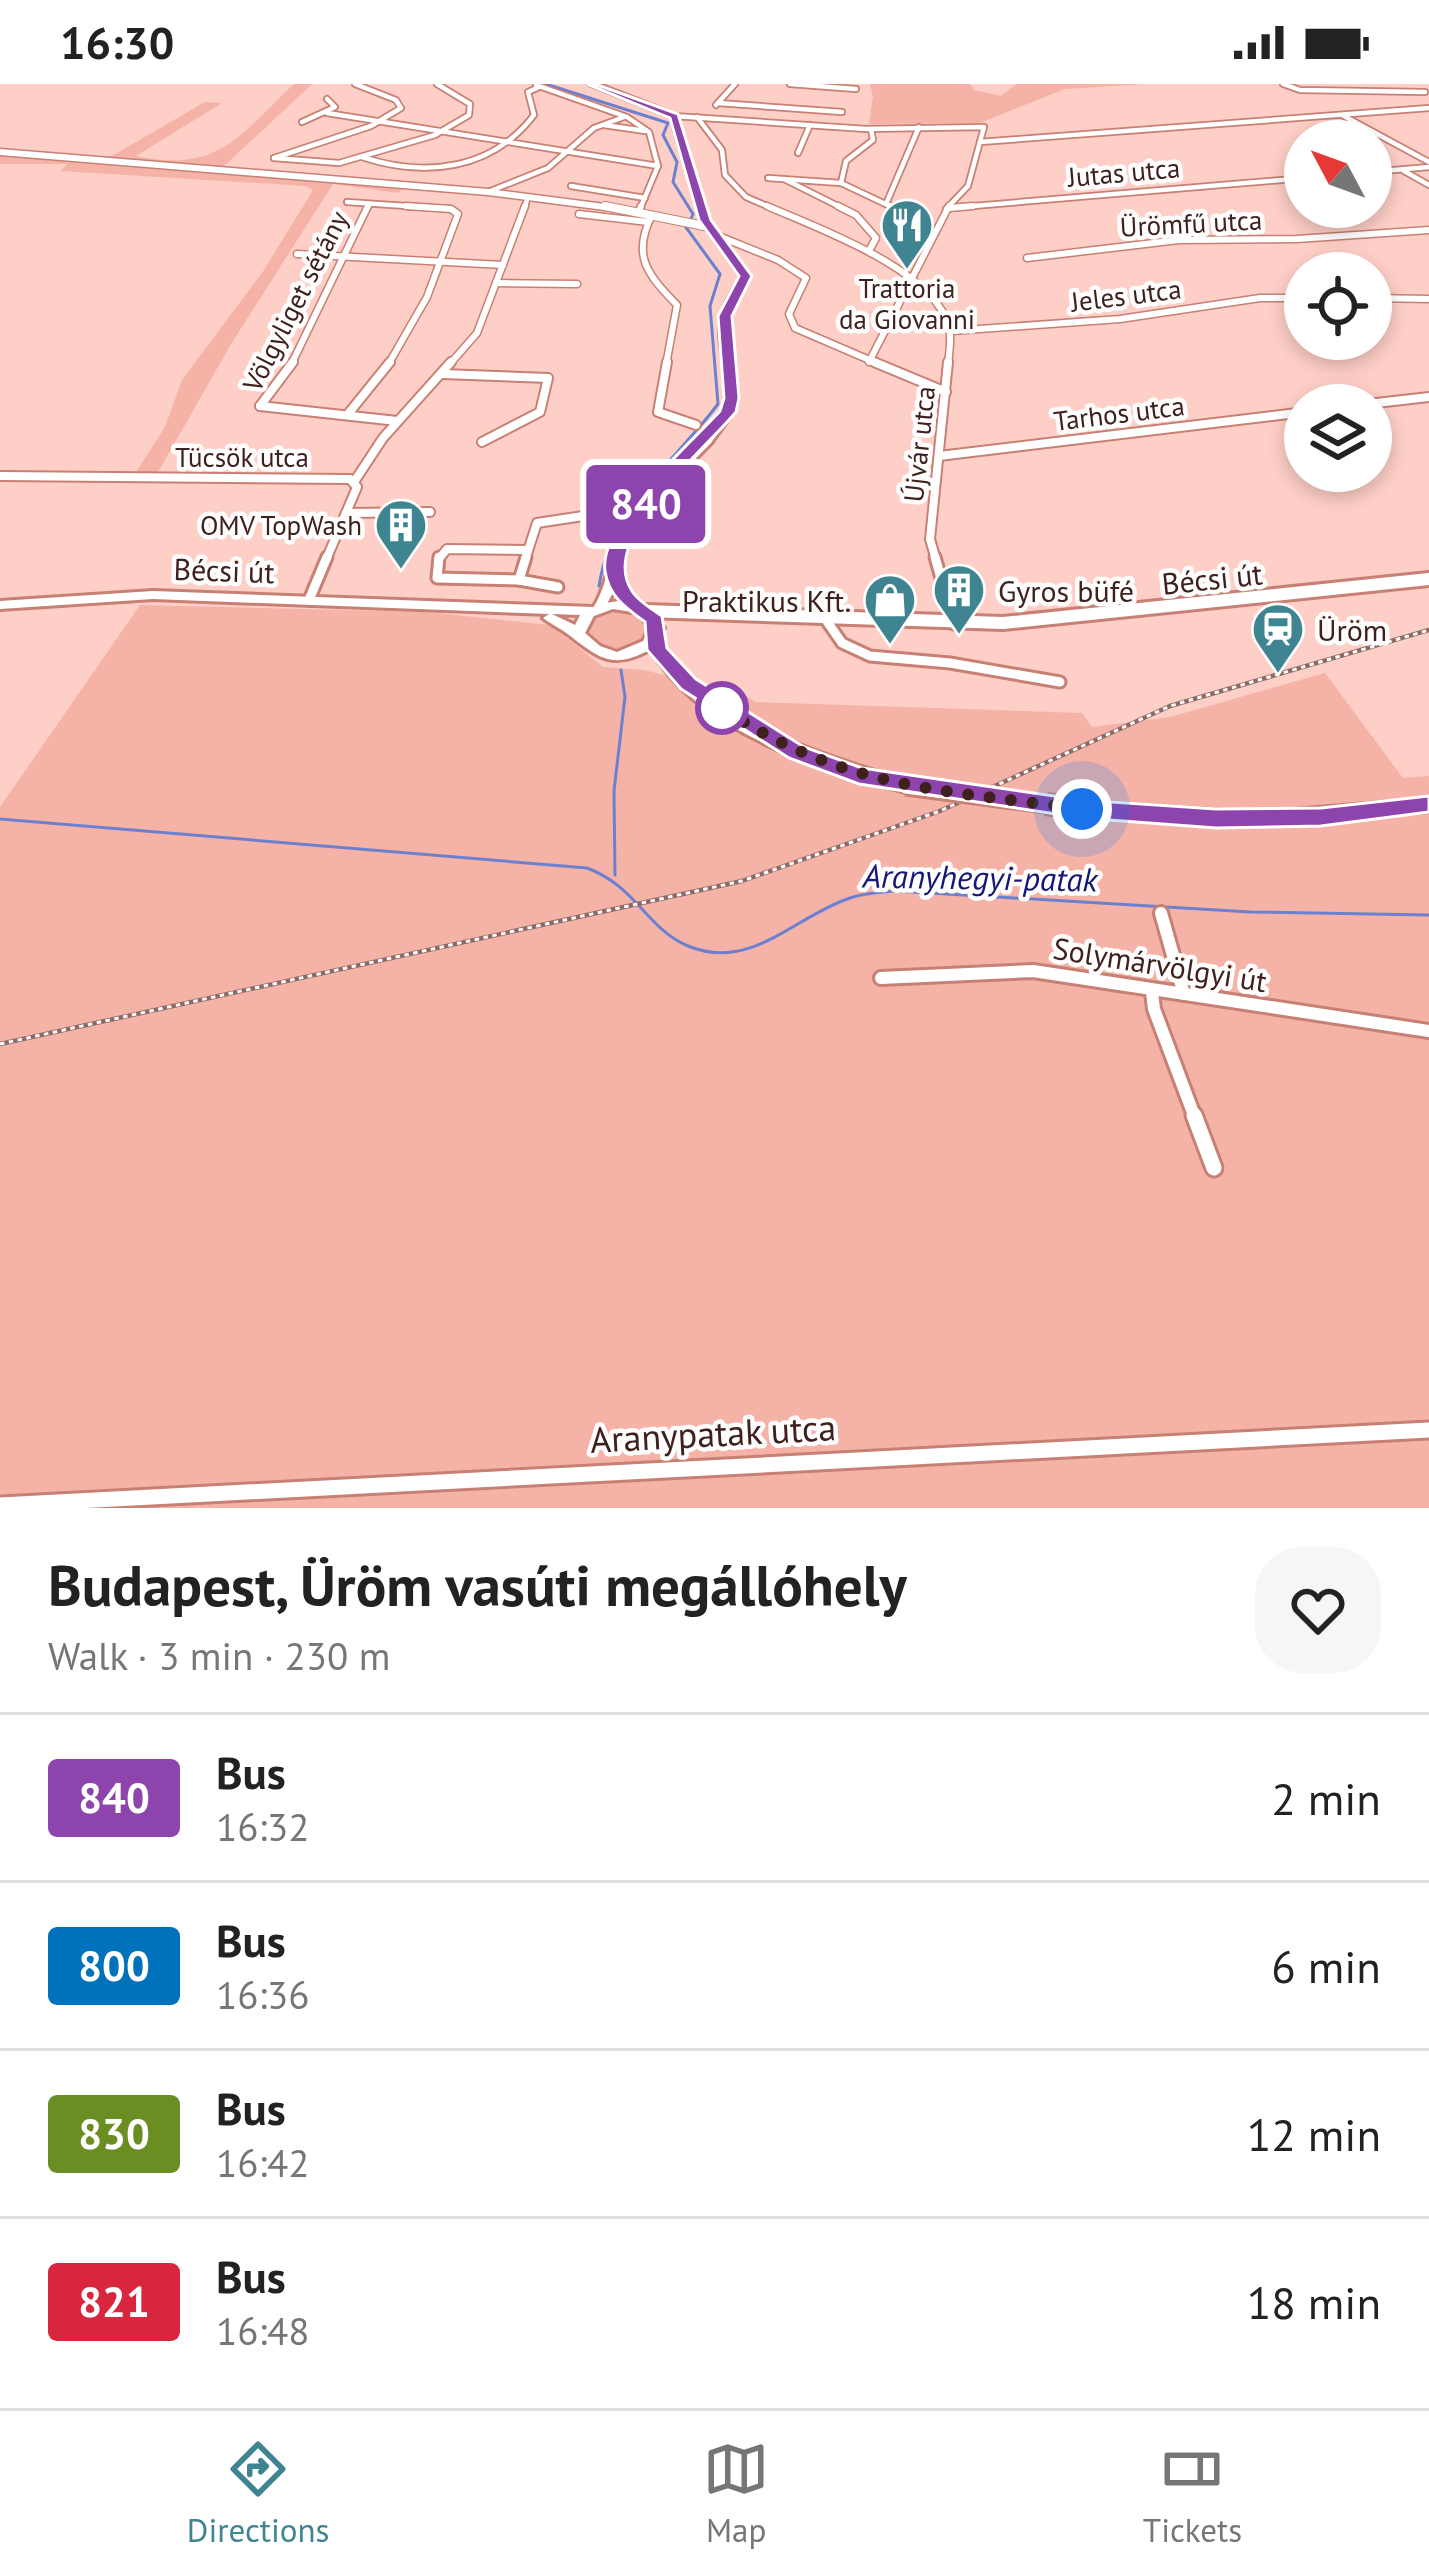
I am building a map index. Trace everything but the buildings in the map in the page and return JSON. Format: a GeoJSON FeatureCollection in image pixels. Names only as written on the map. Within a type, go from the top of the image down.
{"type":"FeatureCollection","features":[{"type":"Feature","properties":{"kind":"main road"},"geometry":{"type":"LineString","coordinates":[[578,633],[614,571],[624,517],[719,427],[730,406],[725,316],[745,276],[712,231],[674,116],[592,84]]}},
{"type":"Feature","properties":{"kind":"main road"},"geometry":{"type":"LineString","coordinates":[[614,571],[625,597],[655,620],[654,636],[678,675],[741,721],[796,752],[859,776],[1146,815],[1273,819],[1429,806]]}},
{"type":"Feature","properties":{"kind":"main road","name":"Bécsi út"},"geometry":{"type":"LineString","coordinates":[[0,604],[135,595],[518,610],[642,609]]}},
{"type":"Feature","properties":{"kind":"main road","name":"Bécsi út"},"geometry":{"type":"LineString","coordinates":[[518,610],[558,621],[578,633],[591,651],[628,654],[678,675]]}},
{"type":"Feature","properties":{"kind":"main road"},"geometry":{"type":"LineString","coordinates":[[628,654],[654,636]]}},
{"type":"Feature","properties":{"kind":"street"},"geometry":{"type":"LineString","coordinates":[[355,84],[400,103],[401,108],[382,122],[274,158],[327,165],[443,131],[469,115],[470,104],[436,84]]}},
{"type":"Feature","properties":{"kind":"street"},"geometry":{"type":"LineString","coordinates":[[707,118],[735,84]]}},
{"type":"Feature","properties":{"kind":"street"},"geometry":{"type":"LineString","coordinates":[[790,84],[856,88]]}},
{"type":"Feature","properties":{"kind":"street"},"geometry":{"type":"LineString","coordinates":[[1283,84],[1300,89],[1427,93]]}},
{"type":"Feature","properties":{"kind":"street"},"geometry":{"type":"LineString","coordinates":[[1405,84],[1427,93]]}},
{"type":"Feature","properties":{"kind":"street"},"geometry":{"type":"LineString","coordinates":[[362,158],[422,172],[461,162],[508,142],[532,120],[534,107],[528,92],[536,85],[627,117],[649,132],[658,166],[639,212]]}},
{"type":"Feature","properties":{"kind":"street"},"geometry":{"type":"LineString","coordinates":[[302,122],[335,107],[327,100]]}},
{"type":"Feature","properties":{"kind":"street"},"geometry":{"type":"LineString","coordinates":[[718,103],[842,112]]}},
{"type":"Feature","properties":{"kind":"street"},"geometry":{"type":"LineString","coordinates":[[980,142],[1429,108]]}},
{"type":"Feature","properties":{"kind":"street"},"geometry":{"type":"LineString","coordinates":[[327,113],[658,166]]}},
{"type":"Feature","properties":{"kind":"street"},"geometry":{"type":"LineString","coordinates":[[1340,115],[1429,165]]}},
{"type":"Feature","properties":{"kind":"street"},"geometry":{"type":"LineString","coordinates":[[674,116],[871,129],[984,127],[968,186],[946,208],[929,237],[912,281],[868,362]]}},
{"type":"Feature","properties":{"kind":"street"},"geometry":{"type":"LineString","coordinates":[[488,193],[548,168],[601,124],[627,117]]}},
{"type":"Feature","properties":{"kind":"street"},"geometry":{"type":"LineString","coordinates":[[697,117],[722,150],[725,175],[765,208],[870,249],[941,308],[951,331]]}},
{"type":"Feature","properties":{"kind":"street"},"geometry":{"type":"LineString","coordinates":[[601,124],[649,132]]}},
{"type":"Feature","properties":{"kind":"street"},"geometry":{"type":"LineString","coordinates":[[798,153],[810,125]]}},
{"type":"Feature","properties":{"kind":"street"},"geometry":{"type":"LineString","coordinates":[[886,204],[919,127]]}},
{"type":"Feature","properties":{"kind":"street"},"geometry":{"type":"LineString","coordinates":[[841,183],[846,161],[873,140],[871,129]]}},
{"type":"Feature","properties":{"kind":"street"},"geometry":{"type":"LineString","coordinates":[[0,152],[528,197],[639,212],[650,219]]}},
{"type":"Feature","properties":{"kind":"street"},"geometry":{"type":"LineString","coordinates":[[1392,171],[1429,165]]}},
{"type":"Feature","properties":{"kind":"street"},"geometry":{"type":"LineString","coordinates":[[1401,170],[1429,185]]}},
{"type":"Feature","properties":{"kind":"street"},"geometry":{"type":"LineString","coordinates":[[725,175],[735,176]]}},
{"type":"Feature","properties":{"kind":"street"},"geometry":{"type":"LineString","coordinates":[[768,178],[841,183],[912,218],[929,237]]}},
{"type":"Feature","properties":{"kind":"street"},"geometry":{"type":"LineString","coordinates":[[585,188],[596,179]]}},
{"type":"Feature","properties":{"kind":"street"},"geometry":{"type":"LineString","coordinates":[[784,179],[863,220],[876,238],[870,249]]}},
{"type":"Feature","properties":{"kind":"street","name":"Jutas utca"},"geometry":{"type":"LineString","coordinates":[[946,208],[1284,180]]}},
{"type":"Feature","properties":{"kind":"street"},"geometry":{"type":"LineString","coordinates":[[571,186],[646,198]]}},
{"type":"Feature","properties":{"kind":"street"},"geometry":{"type":"LineString","coordinates":[[309,600],[349,513],[355,482],[397,422],[477,333],[528,197]]}},
{"type":"Feature","properties":{"kind":"street","name":"Völgyliget sétány"},"geometry":{"type":"LineString","coordinates":[[347,202],[455,211],[442,263],[391,367],[348,414]]}},
{"type":"Feature","properties":{"kind":"street","name":"Völgyliget sétány"},"geometry":{"type":"LineString","coordinates":[[369,204],[292,363],[260,406],[384,416],[397,422]]}},
{"type":"Feature","properties":{"kind":"street"},"geometry":{"type":"LineString","coordinates":[[579,214],[694,224],[800,271],[806,286],[789,311],[791,325],[946,392]]}},
{"type":"Feature","properties":{"kind":"street"},"geometry":{"type":"LineString","coordinates":[[650,219],[640,238],[644,270],[677,305],[658,412],[697,425]]}},
{"type":"Feature","properties":{"kind":"street","name":"Ürömfű utca"},"geometry":{"type":"LineString","coordinates":[[1027,258],[1179,240],[1297,239],[1429,230]]}},
{"type":"Feature","properties":{"kind":"street"},"geometry":{"type":"LineString","coordinates":[[297,254],[503,266]]}},
{"type":"Feature","properties":{"kind":"street"},"geometry":{"type":"LineString","coordinates":[[496,283],[577,284]]}},
{"type":"Feature","properties":{"kind":"street","name":"Jeles utca"},"geometry":{"type":"LineString","coordinates":[[951,331],[1106,321],[1284,298]]}},
{"type":"Feature","properties":{"kind":"street"},"geometry":{"type":"LineString","coordinates":[[1392,298],[1429,299]]}},
{"type":"Feature","properties":{"kind":"street","name":"Újvár utca"},"geometry":{"type":"LineString","coordinates":[[951,331],[930,539],[954,624]]}},
{"type":"Feature","properties":{"kind":"street"},"geometry":{"type":"LineString","coordinates":[[442,374],[548,378],[540,412],[482,442]]}},
{"type":"Feature","properties":{"kind":"street"},"geometry":{"type":"LineString","coordinates":[[1392,401],[1429,397]]}},
{"type":"Feature","properties":{"kind":"street","name":"Tarhos utca"},"geometry":{"type":"LineString","coordinates":[[939,456],[1284,415]]}},
{"type":"Feature","properties":{"kind":"street","name":"Tücsök utca"},"geometry":{"type":"LineString","coordinates":[[0,476],[332,478],[355,482]]}},
{"type":"Feature","properties":{"kind":"street"},"geometry":{"type":"LineString","coordinates":[[349,513],[430,512]]}},
{"type":"Feature","properties":{"kind":"street"},"geometry":{"type":"LineString","coordinates":[[519,580],[537,524],[544,519],[624,517]]}},
{"type":"Feature","properties":{"kind":"street"},"geometry":{"type":"LineString","coordinates":[[528,550],[447,548],[440,553],[434,574],[436,578],[519,580],[558,587]]}},
{"type":"Feature","properties":{"kind":"street","name":"Bécsi út"},"geometry":{"type":"LineString","coordinates":[[642,609],[712,616],[954,624],[1157,611],[1429,578]]}},
{"type":"Feature","properties":{"kind":"street","name":"Bécsi út"},"geometry":{"type":"LineString","coordinates":[[654,636],[676,621],[712,616]]}},
{"type":"Feature","properties":{"kind":"street"},"geometry":{"type":"LineString","coordinates":[[826,620],[842,643],[870,656],[950,663],[1060,682]]}},
{"type":"Feature","properties":{"kind":"street"},"geometry":{"type":"LineString","coordinates":[[1161,913],[1184,994]]}},
{"type":"Feature","properties":{"kind":"street","name":"Solymárvölgyi út"},"geometry":{"type":"LineString","coordinates":[[881,978],[1033,971],[1429,1031]]}},
{"type":"Feature","properties":{"kind":"street"},"geometry":{"type":"LineString","coordinates":[[1152,992],[1154,1009],[1214,1168]]}},
{"type":"Feature","properties":{"kind":"street","name":"Aranypatak utca"},"geometry":{"type":"LineString","coordinates":[[0,1505],[1429,1430]]}},
{"type":"Feature","properties":{"kind":"shaded area"},"geometry":{"type":"Polygon","coordinates":[[[294,84],[312,84],[220,170],[404,183],[399,193],[333,184],[231,344],[157,474],[135,474],[165,427],[182,380],[264,270],[313,190],[61,171],[67,164],[0,164],[0,149],[110,157],[205,102],[222,103],[136,156],[188,160],[208,155],[242,134],[294,84]]]}},
{"type":"Feature","properties":{"kind":"shaded area"},"geometry":{"type":"Polygon","coordinates":[[[870,84],[970,84],[974,90],[1001,96],[1016,84],[1145,84],[1065,89],[980,123],[869,124],[870,84]]]}},
{"type":"Feature","properties":{"kind":"shaded area"},"geometry":{"type":"Polygon","coordinates":[[[140,605],[428,612],[551,625],[603,667],[644,670],[743,694],[755,702],[1082,713],[1092,727],[1170,717],[1325,673],[1403,778],[1429,776],[1429,1508],[0,1508],[0,807],[140,605]]]}},
{"type":"Feature","properties":{"kind":"shaded area"},"geometry":{"type":"Polygon","coordinates":[[[617,609],[644,616],[647,636],[619,649],[588,638],[587,625],[598,614],[617,609]]]}},
{"type":"Feature","properties":{"kind":"waterway"},"geometry":{"type":"LineString","coordinates":[[546,84],[668,123],[663,135],[677,162],[673,182],[693,214],[691,219]]}},
{"type":"Feature","properties":{"kind":"waterway"},"geometry":{"type":"LineString","coordinates":[[599,586],[616,533],[630,510],[718,404],[710,306],[720,274],[685,226]]}},
{"type":"Feature","properties":{"kind":"waterway"},"geometry":{"type":"LineString","coordinates":[[615,875],[614,791],[625,697],[621,670]]}},
{"type":"Feature","properties":{"kind":"waterway","name":"Aranyhegyi-patak"},"geometry":{"type":"LineString","coordinates":[[0,819],[587,868],[618,885],[674,939],[711,952],[752,947],[850,898],[896,891],[1250,912],[1429,915]]}},
{"type":"Feature","properties":{"kind":"railway"},"geometry":{"type":"LineString","coordinates":[[0,1044],[742,881],[940,811],[1170,706],[1429,630]]}},
{"type":"Feature","properties":{"kind":"bus line","name":"840"},"geometry":{"type":"LineString","coordinates":[[592,84],[661,107],[674,116],[705,220],[745,276],[726,308],[728,412],[631,519],[616,553],[614,571],[625,597],[655,620],[657,650],[688,684],[796,752],[859,776],[907,786],[1082,809],[1216,818],[1291,819],[1429,805]]}},
{"type":"Feature","properties":{"kind":"place","name":"Trattoria da Giovanni"},"geometry":{"type":"Point","coordinates":[907,271]}},
{"type":"Feature","properties":{"kind":"place","name":"OMV TopWash"},"geometry":{"type":"Point","coordinates":[401,571]}},
{"type":"Feature","properties":{"kind":"place","name":"Gyros büfé"},"geometry":{"type":"Point","coordinates":[959,636]}},
{"type":"Feature","properties":{"kind":"place","name":"Praktikus Kft."},"geometry":{"type":"Point","coordinates":[890,646]}},
{"type":"Feature","properties":{"kind":"place","name":"Üröm"},"geometry":{"type":"Point","coordinates":[1278,675]}},
{"type":"Feature","properties":{"kind":"route"},"geometry":{"type":"LineString","coordinates":[[722,708],[715,703],[796,752],[859,776],[1082,809]]}}]}
